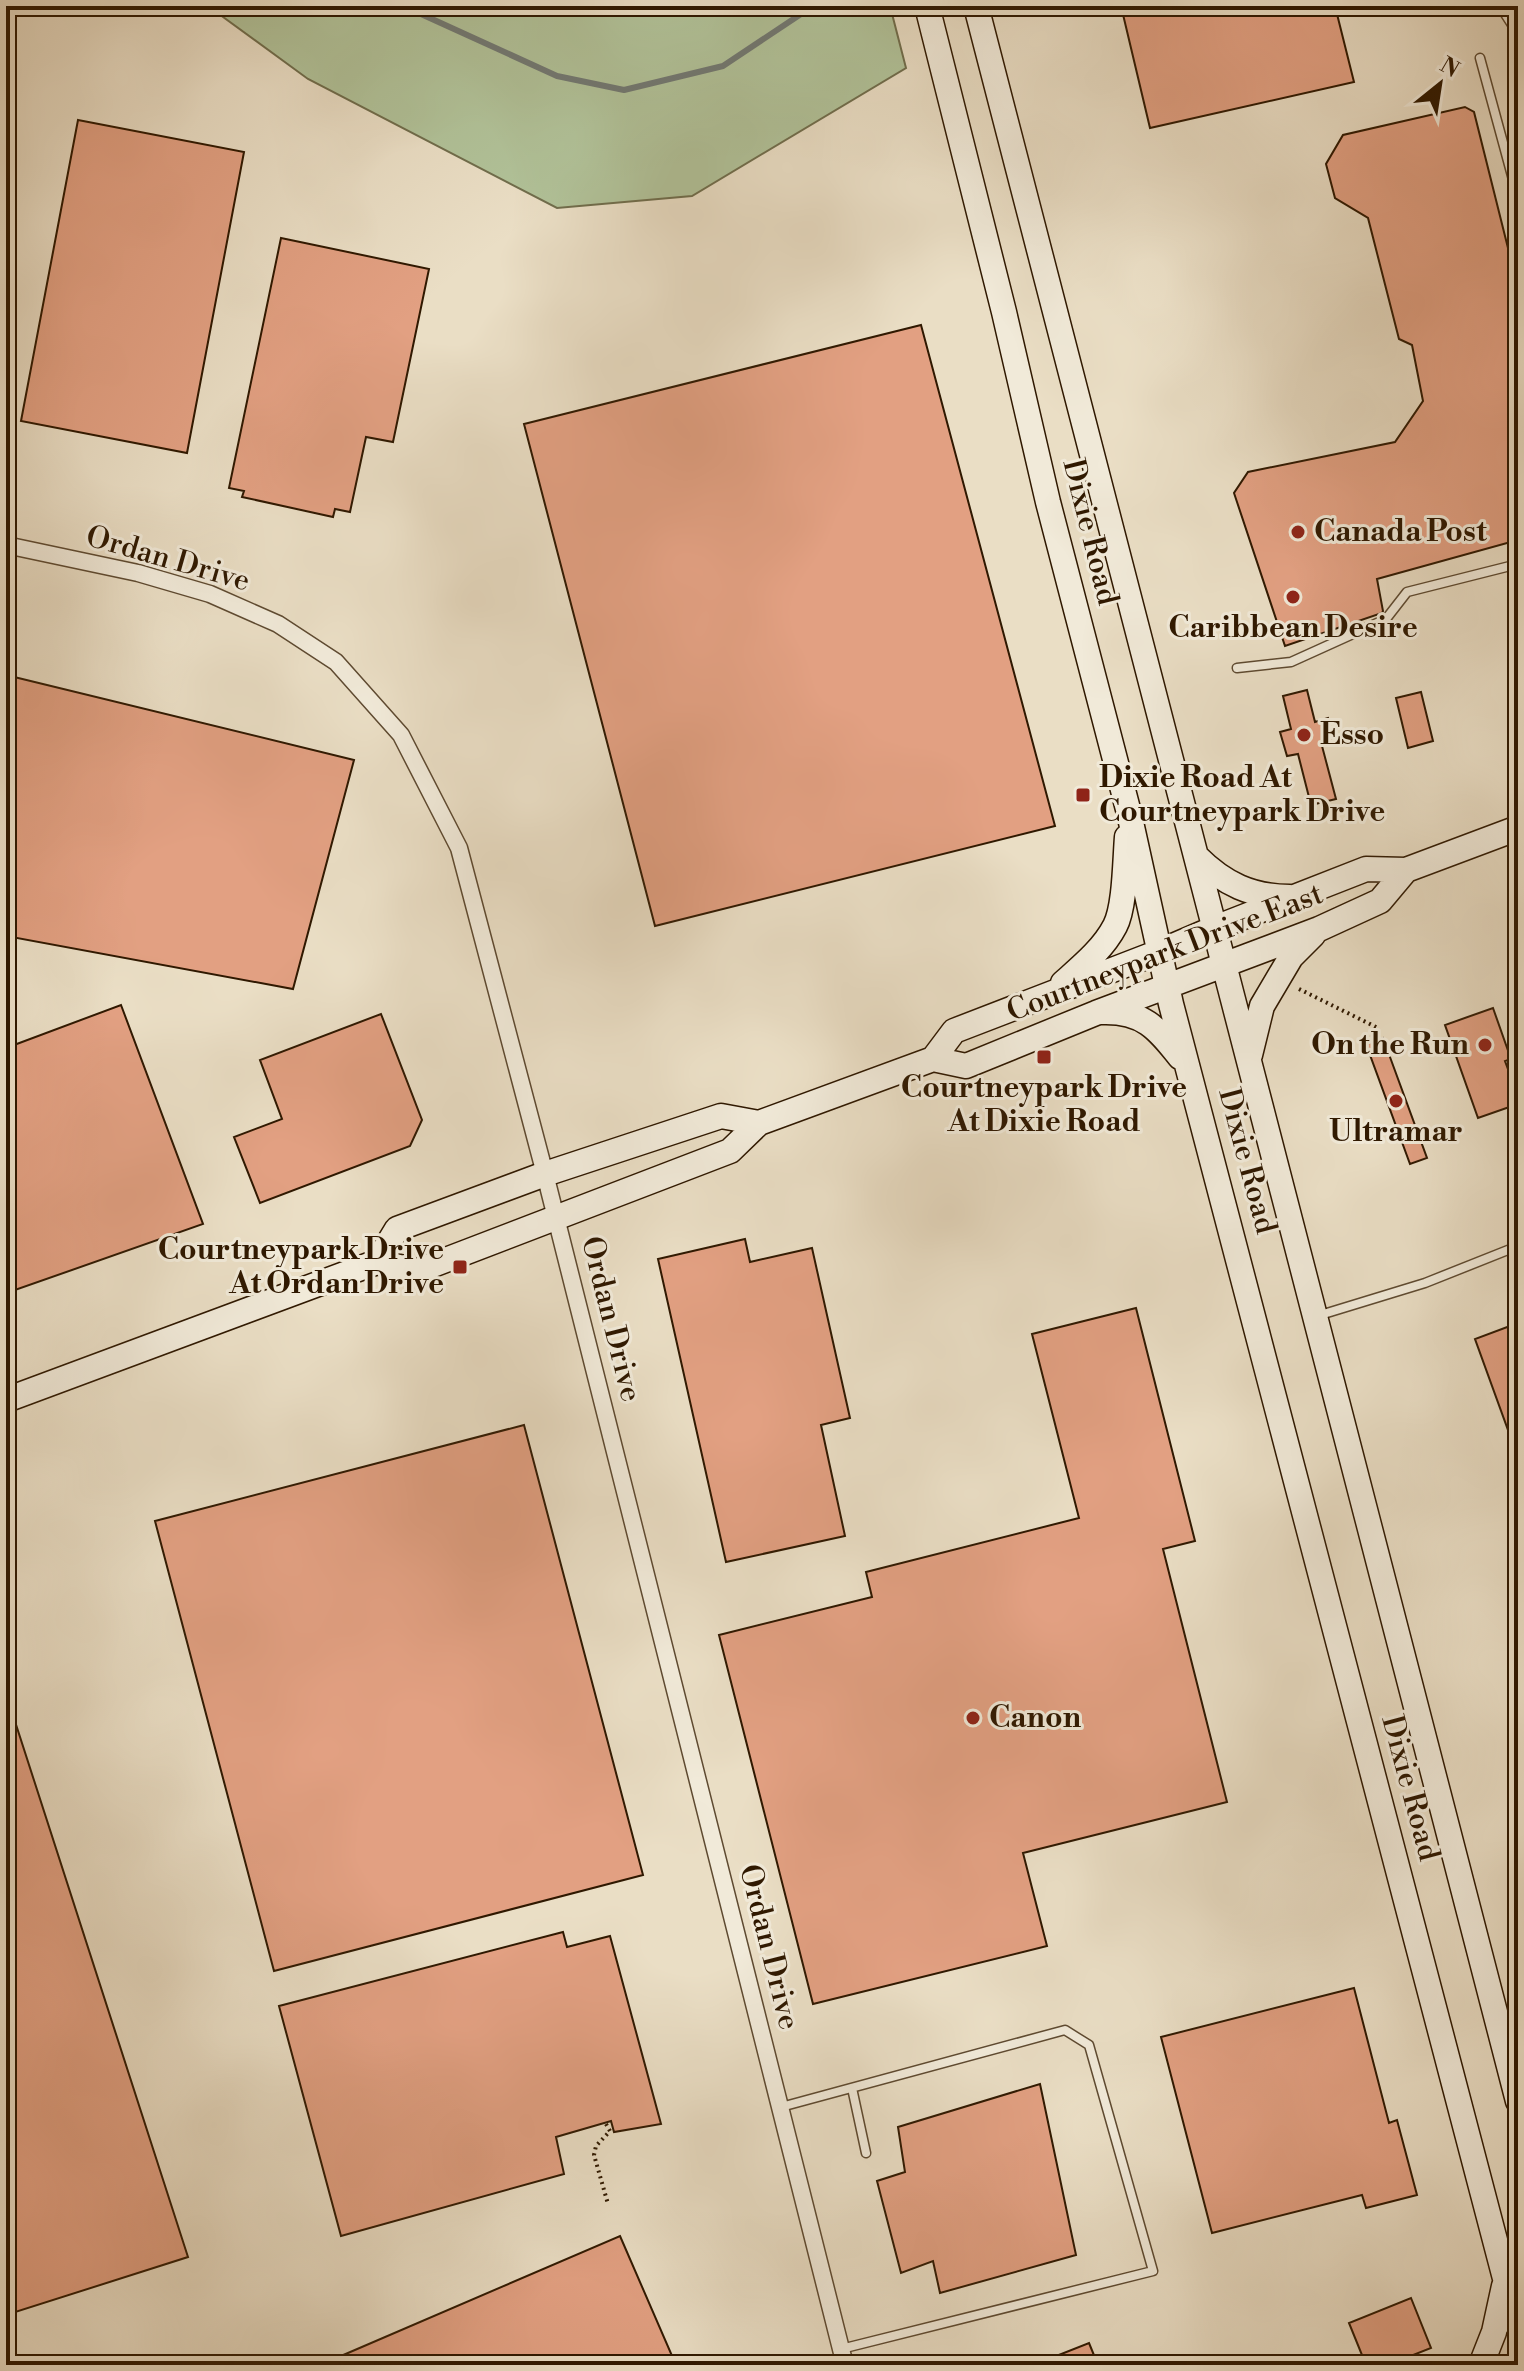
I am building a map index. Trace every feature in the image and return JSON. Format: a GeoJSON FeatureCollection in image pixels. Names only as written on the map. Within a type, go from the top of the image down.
{"type":"FeatureCollection","features":[{"type":"Feature","properties":{"kind":"main road","name":"Dixie Road"},"geometry":{"type":"LineString","coordinates":[[927,6],[1048,502],[1129,813],[1166,985],[1518,2328]]}},
{"type":"Feature","properties":{"kind":"main road","name":"Dixie Road"},"geometry":{"type":"LineString","coordinates":[[976,6],[1518,2101]]}},
{"type":"Feature","properties":{"kind":"main road"},"geometry":{"type":"LineString","coordinates":[[1053,993],[1093,957],[1116,925],[1122,897],[1129,813]]}},
{"type":"Feature","properties":{"kind":"main road","name":"Courtneypark Drive East"},"geometry":{"type":"LineString","coordinates":[[933,1059],[954,1031],[1366,869],[1406,870],[1518,828]]}},
{"type":"Feature","properties":{"kind":"main road"},"geometry":{"type":"LineString","coordinates":[[1197,857],[1231,884],[1251,893],[1296,897]]}},
{"type":"Feature","properties":{"kind":"main road","name":"Courtneypark Drive East"},"geometry":{"type":"LineString","coordinates":[[759,1123],[721,1116],[545,1174],[397,1229],[377,1262],[417,1271],[730,1151],[759,1123],[933,1059],[966,1066],[1166,985],[1319,929],[1380,901],[1406,870]]}},
{"type":"Feature","properties":{"kind":"main road"},"geometry":{"type":"LineString","coordinates":[[1249,1057],[1262,1006],[1291,957],[1319,929]]}},
{"type":"Feature","properties":{"kind":"main road"},"geometry":{"type":"LineString","coordinates":[[1096,1013],[1119,1012],[1142,1018],[1161,1031],[1189,1068]]}},
{"type":"Feature","properties":{"kind":"main road"},"geometry":{"type":"LineString","coordinates":[[6,1400],[377,1262]]}},
{"type":"Feature","properties":{"kind":"main road"},"geometry":{"type":"LineString","coordinates":[[1481,2365],[1494,2332],[1505,2280]]}},
{"type":"Feature","properties":{"kind":"street","name":"Ordan Drive"},"geometry":{"type":"LineString","coordinates":[[6,545],[138,573],[210,594],[278,624],[336,662],[401,735],[459,848],[556,1217],[843,2357]]}},
{"type":"Feature","properties":{"kind":"lane"},"geometry":{"type":"LineString","coordinates":[[1500,6],[1518,34]]}},
{"type":"Feature","properties":{"kind":"lane"},"geometry":{"type":"LineString","coordinates":[[1480,58],[1518,198]]}},
{"type":"Feature","properties":{"kind":"lane"},"geometry":{"type":"LineString","coordinates":[[1237,668],[1291,662],[1386,619],[1407,592],[1518,564]]}},
{"type":"Feature","properties":{"kind":"lane"},"geometry":{"type":"LineString","coordinates":[[1316,1317],[1425,1283],[1518,1246]]}},
{"type":"Feature","properties":{"kind":"lane"},"geometry":{"type":"LineString","coordinates":[[781,2107],[1065,2030],[1089,2045],[1153,2271],[843,2357]]}},
{"type":"Feature","properties":{"kind":"lane"},"geometry":{"type":"LineString","coordinates":[[852,2088],[866,2153]]}},
{"type":"Feature","properties":{"kind":"path"},"geometry":{"type":"LineString","coordinates":[[1296,988],[1378,1028]]}},
{"type":"Feature","properties":{"kind":"path"},"geometry":{"type":"LineString","coordinates":[[606,2124],[610,2131],[596,2146],[594,2155],[608,2204]]}},
{"type":"Feature","properties":{"kind":"green space"},"geometry":{"type":"Polygon","coordinates":[[[208,6],[890,6],[906,68],[692,196],[557,208],[308,79],[208,6]]]}},
{"type":"Feature","properties":{"kind":"building"},"geometry":{"type":"Polygon","coordinates":[[[1121,6],[1335,6],[1354,82],[1150,128],[1121,6]]]}},
{"type":"Feature","properties":{"kind":"building"},"geometry":{"type":"Polygon","coordinates":[[[1465,107],[1474,112],[1518,288],[1518,540],[1377,579],[1382,613],[1285,646],[1234,493],[1248,472],[1395,442],[1423,401],[1412,345],[1399,339],[1368,218],[1335,198],[1326,164],[1343,135],[1465,107]]]}},
{"type":"Feature","properties":{"kind":"building"},"geometry":{"type":"Polygon","coordinates":[[[78,120],[244,152],[187,453],[21,421],[78,120]]]}},
{"type":"Feature","properties":{"kind":"building"},"geometry":{"type":"Polygon","coordinates":[[[281,238],[429,269],[393,442],[366,437],[350,512],[335,509],[333,517],[242,497],[244,491],[229,488],[281,238]]]}},
{"type":"Feature","properties":{"kind":"building"},"geometry":{"type":"Polygon","coordinates":[[[921,325],[1055,826],[655,926],[524,424],[921,325]]]}},
{"type":"Feature","properties":{"kind":"building"},"geometry":{"type":"Polygon","coordinates":[[[6,675],[354,760],[293,989],[6,936],[6,675]]]}},
{"type":"Feature","properties":{"kind":"building"},"geometry":{"type":"Polygon","coordinates":[[[1307,690],[1315,722],[1328,718],[1334,742],[1322,746],[1336,799],[1311,805],[1298,754],[1287,756],[1280,732],[1291,729],[1283,696],[1307,690]]]}},
{"type":"Feature","properties":{"kind":"building"},"geometry":{"type":"Polygon","coordinates":[[[1421,692],[1433,741],[1408,748],[1396,698],[1421,692]]]}},
{"type":"Feature","properties":{"kind":"building"},"geometry":{"type":"Polygon","coordinates":[[[121,1005],[203,1224],[15,1290],[6,1264],[6,1048],[121,1005]]]}},
{"type":"Feature","properties":{"kind":"building"},"geometry":{"type":"Polygon","coordinates":[[[1493,1008],[1511,1059],[1505,1061],[1518,1104],[1478,1118],[1445,1025],[1493,1008]]]}},
{"type":"Feature","properties":{"kind":"building"},"geometry":{"type":"Polygon","coordinates":[[[381,1014],[422,1120],[410,1146],[260,1203],[234,1137],[282,1119],[260,1060],[381,1014]]]}},
{"type":"Feature","properties":{"kind":"building","name":"Ultramar"},"geometry":{"type":"Polygon","coordinates":[[[1383,1038],[1427,1158],[1410,1164],[1366,1044],[1383,1038]]]}},
{"type":"Feature","properties":{"kind":"building"},"geometry":{"type":"Polygon","coordinates":[[[745,1239],[750,1262],[812,1248],[850,1418],[821,1425],[845,1536],[726,1562],[658,1259],[745,1239]]]}},
{"type":"Feature","properties":{"kind":"building","name":"Canon"},"geometry":{"type":"Polygon","coordinates":[[[1136,1308],[1195,1541],[1163,1549],[1227,1802],[1023,1853],[1047,1946],[813,2004],[719,1635],[872,1597],[866,1572],[1079,1518],[1032,1334],[1136,1308]]]}},
{"type":"Feature","properties":{"kind":"building"},"geometry":{"type":"Polygon","coordinates":[[[1518,1323],[1518,1451],[1516,1452],[1475,1339],[1518,1323]]]}},
{"type":"Feature","properties":{"kind":"building"},"geometry":{"type":"Polygon","coordinates":[[[524,1425],[643,1875],[274,1971],[155,1521],[524,1425]]]}},
{"type":"Feature","properties":{"kind":"building"},"geometry":{"type":"Polygon","coordinates":[[[6,1706],[10,1706],[188,2257],[6,2315],[6,1706]]]}},
{"type":"Feature","properties":{"kind":"building"},"geometry":{"type":"Polygon","coordinates":[[[563,1932],[567,1947],[610,1936],[661,2124],[614,2132],[611,2121],[556,2137],[564,2174],[341,2236],[279,2006],[563,1932]]]}},
{"type":"Feature","properties":{"kind":"building"},"geometry":{"type":"Polygon","coordinates":[[[1354,1988],[1389,2123],[1397,2120],[1417,2195],[1366,2208],[1362,2195],[1212,2233],[1161,2037],[1354,1988]]]}},
{"type":"Feature","properties":{"kind":"building"},"geometry":{"type":"Polygon","coordinates":[[[1040,2084],[1076,2255],[940,2293],[933,2261],[901,2273],[877,2181],[905,2172],[898,2127],[1040,2084]]]}},
{"type":"Feature","properties":{"kind":"building"},"geometry":{"type":"Polygon","coordinates":[[[620,2236],[676,2365],[320,2365],[620,2236]]]}},
{"type":"Feature","properties":{"kind":"building"},"geometry":{"type":"Polygon","coordinates":[[[1411,2298],[1431,2348],[1388,2365],[1366,2365],[1349,2323],[1411,2298]]]}},
{"type":"Feature","properties":{"kind":"building"},"geometry":{"type":"Polygon","coordinates":[[[1089,2343],[1098,2365],[1036,2365],[1036,2364],[1089,2343]]]}},
{"type":"Feature","properties":{"kind":"waterway"},"geometry":{"type":"LineString","coordinates":[[409,6],[557,76],[624,90],[723,66],[813,6]]}},
{"type":"Feature","properties":{"kind":"place","name":"Canada Post"},"geometry":{"type":"Point","coordinates":[1298,532]}},
{"type":"Feature","properties":{"kind":"place","name":"Caribbean Desire"},"geometry":{"type":"Point","coordinates":[1293,597]}},
{"type":"Feature","properties":{"kind":"place","name":"Esso"},"geometry":{"type":"Point","coordinates":[1304,735]}},
{"type":"Feature","properties":{"kind":"place","name":"Dixie Road At Courtneypark Drive"},"geometry":{"type":"Point","coordinates":[1083,795]}},
{"type":"Feature","properties":{"kind":"place","name":"On the Run"},"geometry":{"type":"Point","coordinates":[1485,1045]}},
{"type":"Feature","properties":{"kind":"place","name":"Courtneypark Drive At Dixie Road"},"geometry":{"type":"Point","coordinates":[1044,1057]}},
{"type":"Feature","properties":{"kind":"place","name":"Ultramar"},"geometry":{"type":"Point","coordinates":[1396,1101]}},
{"type":"Feature","properties":{"kind":"place","name":"Courtneypark Drive At Ordan Drive"},"geometry":{"type":"Point","coordinates":[460,1267]}},
{"type":"Feature","properties":{"kind":"place","name":"Canon"},"geometry":{"type":"Point","coordinates":[973,1718]}}]}
